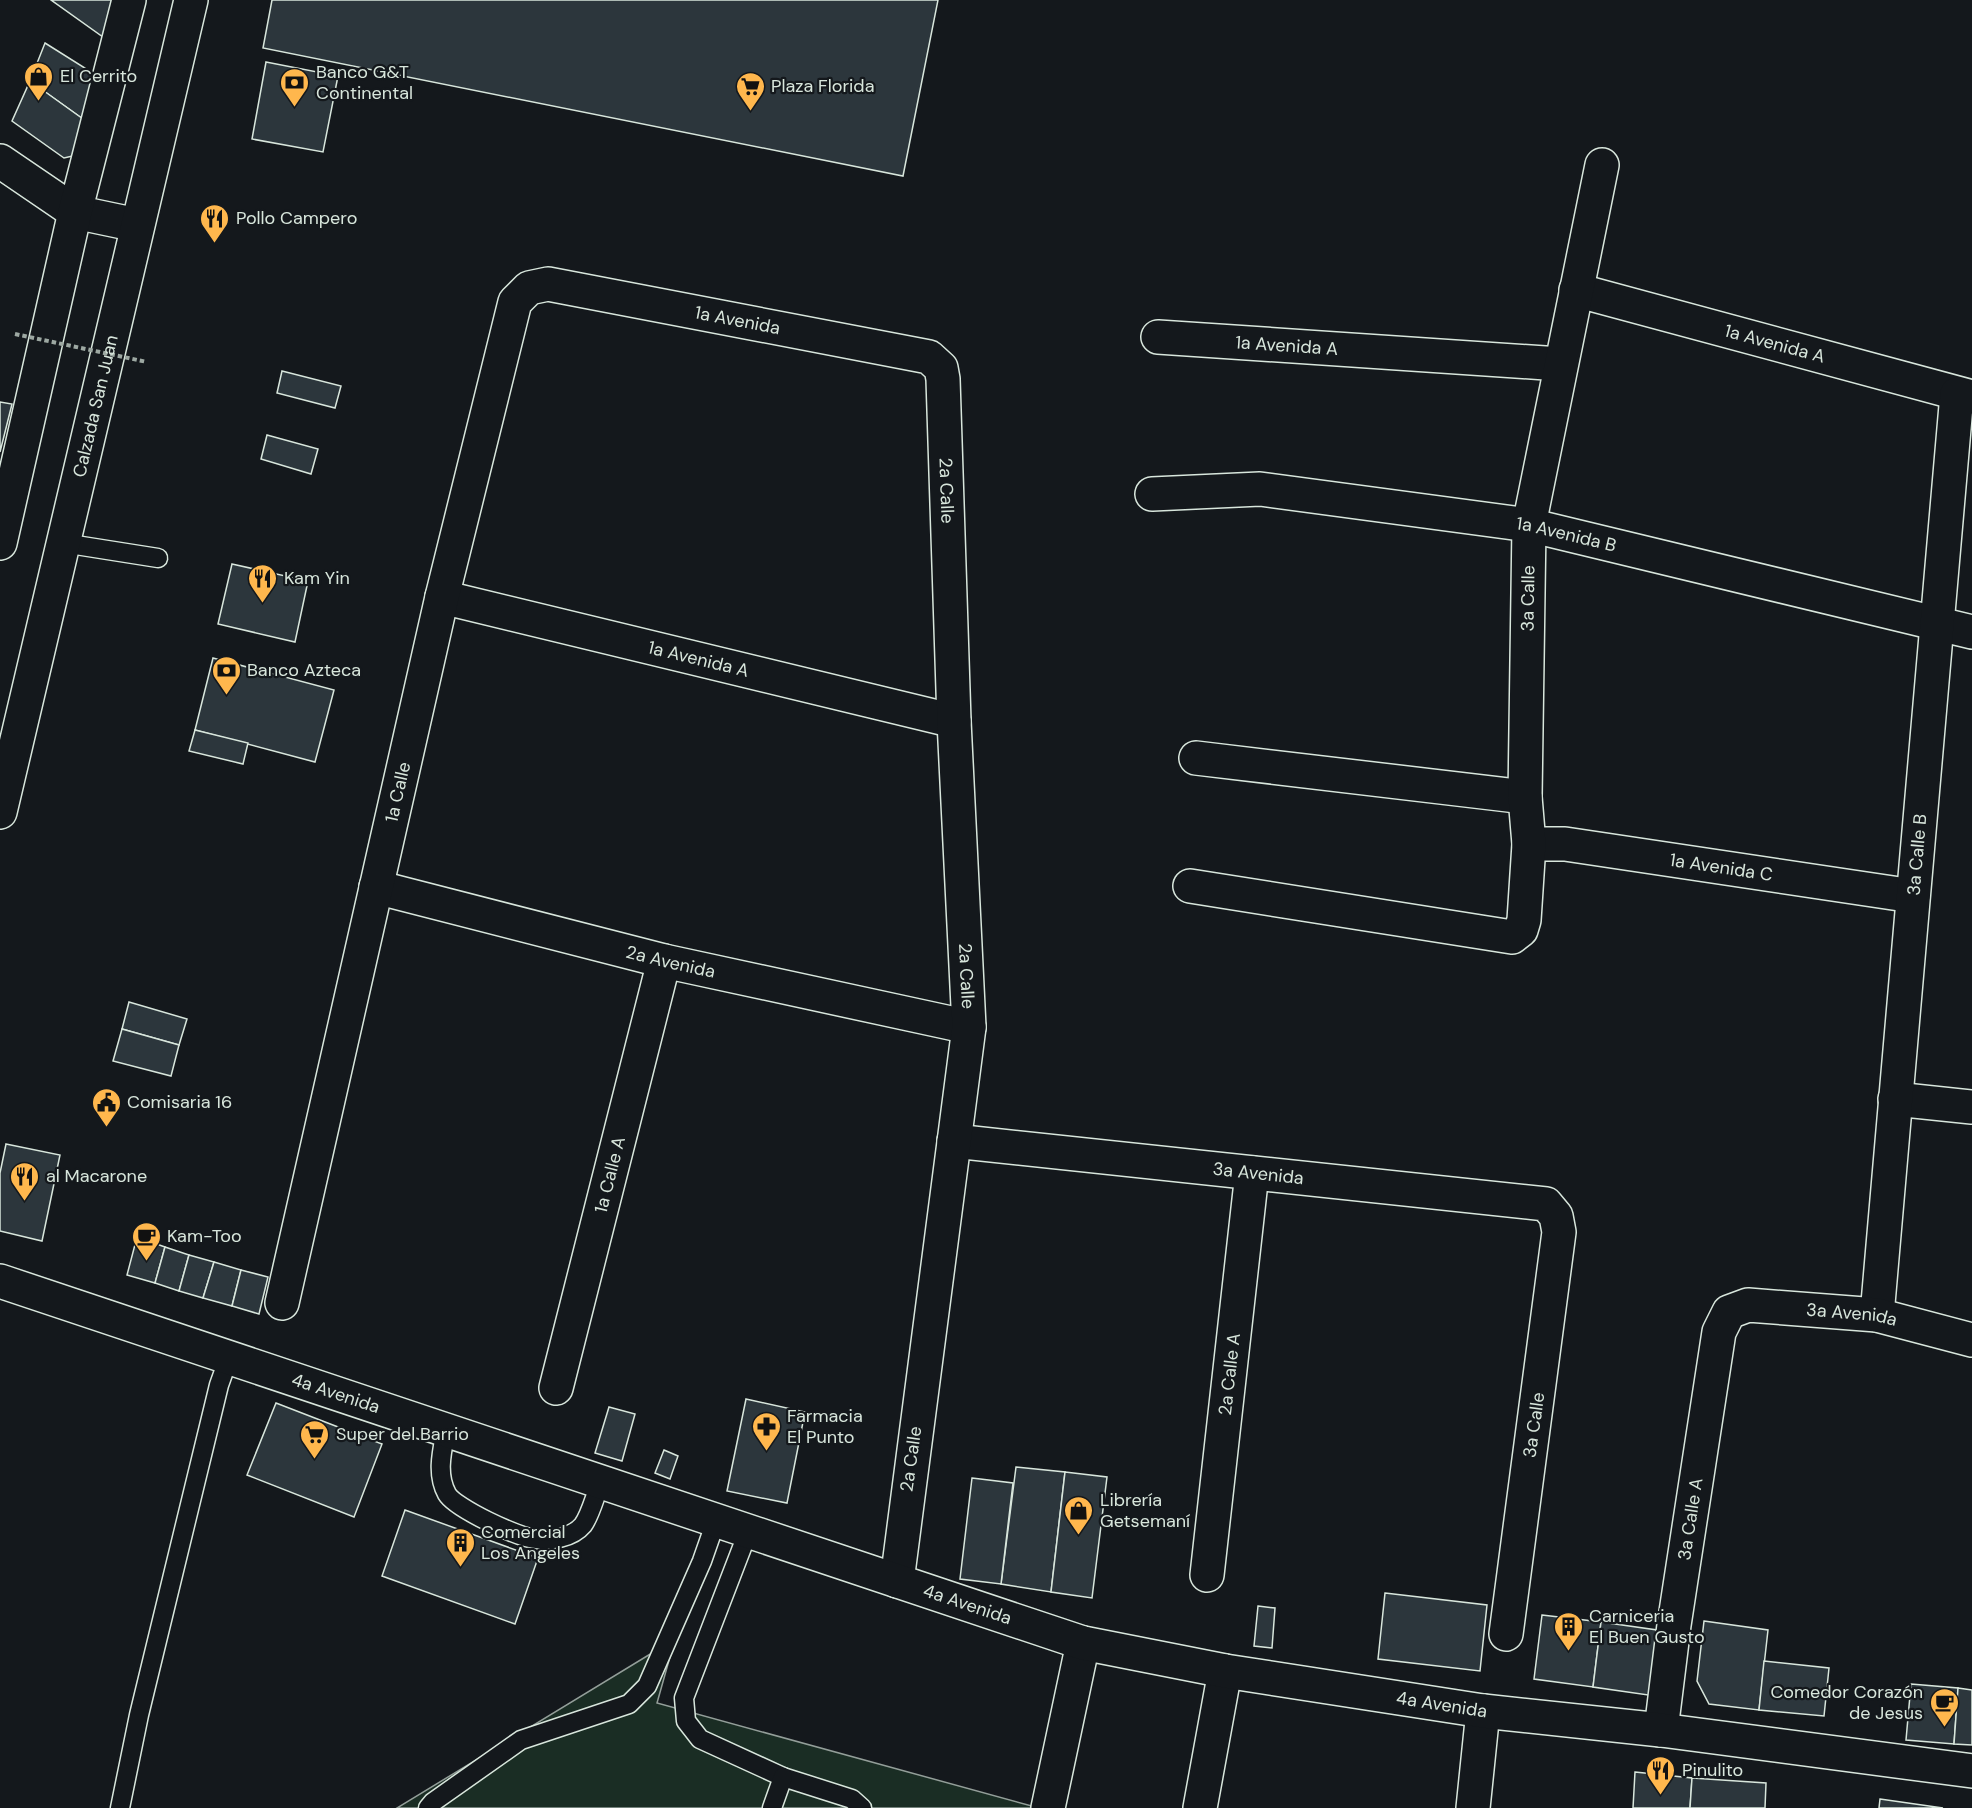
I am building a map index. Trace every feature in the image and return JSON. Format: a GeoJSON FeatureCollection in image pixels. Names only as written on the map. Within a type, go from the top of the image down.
{"type":"FeatureCollection","features":[{"type":"Feature","properties":{"kind":"street"},"geometry":{"type":"LineString","coordinates":[[0,543],[75,212],[129,0]]}},
{"type":"Feature","properties":{"kind":"street","name":"Calzada San Juan"},"geometry":{"type":"LineString","coordinates":[[0,812],[191,0]]}},
{"type":"Feature","properties":{"kind":"street"},"geometry":{"type":"LineString","coordinates":[[0,161],[75,212],[137,225]]}},
{"type":"Feature","properties":{"kind":"street","name":"3a Calle"},"geometry":{"type":"LineString","coordinates":[[1190,886],[1512,937],[1521,930],[1524,920],[1529,844],[1525,797],[1529,525],[1602,165]]}},
{"type":"Feature","properties":{"kind":"street","name":"1a Avenida"},"geometry":{"type":"LineString","coordinates":[[529,288],[548,284],[929,357],[941,368]]}},
{"type":"Feature","properties":{"kind":"street","name":"1a Calle"},"geometry":{"type":"LineString","coordinates":[[282,1303],[442,597],[515,302],[529,288]]}},
{"type":"Feature","properties":{"kind":"street","name":"1a Avenida A"},"geometry":{"type":"LineString","coordinates":[[1576,290],[1964,396]]}},
{"type":"Feature","properties":{"kind":"street","name":"1a Avenida A"},"geometry":{"type":"LineString","coordinates":[[1158,337],[1560,364]]}},
{"type":"Feature","properties":{"kind":"street","name":"2a Calle"},"geometry":{"type":"LineString","coordinates":[[897,1581],[969,1028],[954,721],[941,368]]}},
{"type":"Feature","properties":{"kind":"street","name":"3a Calle B"},"geometry":{"type":"LineString","coordinates":[[1877,1315],[1937,623],[1964,396]]}},
{"type":"Feature","properties":{"kind":"street","name":"1a Avenida B"},"geometry":{"type":"LineString","coordinates":[[1152,494],[1260,489],[1529,525],[1972,632]]}},
{"type":"Feature","properties":{"kind":"street","name":"1a Avenida A"},"geometry":{"type":"LineString","coordinates":[[442,597],[954,721]]}},
{"type":"Feature","properties":{"kind":"street"},"geometry":{"type":"LineString","coordinates":[[1196,758],[1525,797]]}},
{"type":"Feature","properties":{"kind":"street","name":"1a Avenida C"},"geometry":{"type":"LineString","coordinates":[[1529,844],[1565,844],[1913,896]]}},
{"type":"Feature","properties":{"kind":"street","name":"2a Avenida"},"geometry":{"type":"LineString","coordinates":[[375,887],[664,961],[969,1028]]}},
{"type":"Feature","properties":{"kind":"street","name":"1a Calle A"},"geometry":{"type":"LineString","coordinates":[[556,1388],[664,961]]}},
{"type":"Feature","properties":{"kind":"street"},"geometry":{"type":"LineString","coordinates":[[1895,1100],[1972,1107]]}},
{"type":"Feature","properties":{"kind":"street","name":"3a Avenida"},"geometry":{"type":"LineString","coordinates":[[954,1141],[1546,1204],[1556,1216]]}},
{"type":"Feature","properties":{"kind":"street","name":"2a Calle A"},"geometry":{"type":"LineString","coordinates":[[1207,1575],[1252,1173]]}},
{"type":"Feature","properties":{"kind":"street","name":"3a Calle"},"geometry":{"type":"LineString","coordinates":[[1506,1634],[1559,1232],[1556,1216]]}},
{"type":"Feature","properties":{"kind":"street","name":"4a Avenida"},"geometry":{"type":"LineString","coordinates":[[0,1281],[1083,1644],[1225,1671],[1483,1712],[1662,1730],[1972,1771]]}},
{"type":"Feature","properties":{"kind":"street","name":"3a Avenida"},"geometry":{"type":"LineString","coordinates":[[1730,1312],[1748,1305],[1877,1315],[1972,1340]]}},
{"type":"Feature","properties":{"kind":"street","name":"3a Calle A"},"geometry":{"type":"LineString","coordinates":[[1662,1730],[1674,1624],[1719,1332],[1730,1312]]}},
{"type":"Feature","properties":{"kind":"street"},"geometry":{"type":"LineString","coordinates":[[1048,1808],[1083,1644]]}},
{"type":"Feature","properties":{"kind":"street"},"geometry":{"type":"LineString","coordinates":[[1200,1808],[1225,1671]]}},
{"type":"Feature","properties":{"kind":"street"},"geometry":{"type":"LineString","coordinates":[[1473,1808],[1483,1712]]}},
{"type":"Feature","properties":{"kind":"lane"},"geometry":{"type":"LineString","coordinates":[[63,543],[158,558]]}},
{"type":"Feature","properties":{"kind":"lane"},"geometry":{"type":"LineString","coordinates":[[120,1808],[139,1715],[213,1407],[229,1358]]}},
{"type":"Feature","properties":{"kind":"lane"},"geometry":{"type":"LineString","coordinates":[[446,1430],[440,1463],[447,1494],[460,1509],[533,1539],[554,1540],[569,1535],[582,1525],[601,1482]]}},
{"type":"Feature","properties":{"kind":"lane"},"geometry":{"type":"LineString","coordinates":[[428,1808],[432,1802],[521,1740],[629,1704],[647,1686],[702,1561],[716,1521]]}},
{"type":"Feature","properties":{"kind":"lane"},"geometry":{"type":"LineString","coordinates":[[748,1532],[684,1698],[686,1721],[700,1739],[783,1777],[852,1799],[862,1808]]}},
{"type":"Feature","properties":{"kind":"lane"},"geometry":{"type":"LineString","coordinates":[[772,1808],[783,1777]]}},
{"type":"Feature","properties":{"kind":"path"},"geometry":{"type":"LineString","coordinates":[[15,334],[147,362]]}},
{"type":"Feature","properties":{"kind":"green space"},"geometry":{"type":"Polygon","coordinates":[[[675,1639],[657,1703],[1039,1808],[397,1808],[675,1639]]]}},
{"type":"Feature","properties":{"kind":"building"},"geometry":{"type":"Polygon","coordinates":[[[51,0],[120,0],[110,42],[51,0]]]}},
{"type":"Feature","properties":{"kind":"building","name":"Plaza Florida"},"geometry":{"type":"Polygon","coordinates":[[[272,0],[938,0],[903,176],[263,48],[272,0]]]}},
{"type":"Feature","properties":{"kind":"building"},"geometry":{"type":"Polygon","coordinates":[[[45,43],[104,80],[90,124],[30,81],[45,43]]]}},
{"type":"Feature","properties":{"kind":"building","name":"Banco G&T Continental"},"geometry":{"type":"Polygon","coordinates":[[[266,62],[338,76],[323,152],[252,139],[266,62]]]}},
{"type":"Feature","properties":{"kind":"building","name":"El Cerrito"},"geometry":{"type":"Polygon","coordinates":[[[30,81],[90,124],[81,154],[64,158],[12,121],[30,81]]]}},
{"type":"Feature","properties":{"kind":"building"},"geometry":{"type":"Polygon","coordinates":[[[282,371],[341,386],[335,408],[277,393],[282,371]]]}},
{"type":"Feature","properties":{"kind":"building"},"geometry":{"type":"Polygon","coordinates":[[[0,402],[12,404],[0,452],[0,402]]]}},
{"type":"Feature","properties":{"kind":"building"},"geometry":{"type":"Polygon","coordinates":[[[267,435],[318,449],[311,474],[261,459],[267,435]]]}},
{"type":"Feature","properties":{"kind":"building","name":"Kam Yin"},"geometry":{"type":"Polygon","coordinates":[[[232,564],[308,581],[295,642],[218,624],[232,564]]]}},
{"type":"Feature","properties":{"kind":"building"},"geometry":{"type":"Polygon","coordinates":[[[213,658],[334,690],[315,762],[195,730],[213,658]]]}},
{"type":"Feature","properties":{"kind":"building"},"geometry":{"type":"Polygon","coordinates":[[[195,730],[248,743],[243,764],[189,751],[195,730]]]}},
{"type":"Feature","properties":{"kind":"building"},"geometry":{"type":"Polygon","coordinates":[[[129,1002],[187,1019],[179,1045],[122,1029],[129,1002]]]}},
{"type":"Feature","properties":{"kind":"building"},"geometry":{"type":"Polygon","coordinates":[[[122,1029],[179,1045],[171,1076],[113,1061],[122,1029]]]}},
{"type":"Feature","properties":{"kind":"building","name":"al Macarone"},"geometry":{"type":"Polygon","coordinates":[[[6,1144],[60,1155],[42,1241],[0,1231],[0,1173],[6,1144]]]}},
{"type":"Feature","properties":{"kind":"building","name":"Kam-Too"},"geometry":{"type":"Polygon","coordinates":[[[137,1237],[165,1247],[155,1283],[127,1275],[137,1237]]]}},
{"type":"Feature","properties":{"kind":"building"},"geometry":{"type":"Polygon","coordinates":[[[165,1247],[189,1255],[179,1291],[155,1283],[165,1247]]]}},
{"type":"Feature","properties":{"kind":"building"},"geometry":{"type":"Polygon","coordinates":[[[189,1255],[214,1262],[203,1298],[179,1291],[189,1255]]]}},
{"type":"Feature","properties":{"kind":"building"},"geometry":{"type":"Polygon","coordinates":[[[214,1262],[241,1270],[232,1306],[203,1298],[214,1262]]]}},
{"type":"Feature","properties":{"kind":"building"},"geometry":{"type":"Polygon","coordinates":[[[241,1270],[268,1277],[259,1314],[232,1306],[241,1270]]]}},
{"type":"Feature","properties":{"kind":"building","name":"Farmacia El Punto"},"geometry":{"type":"Polygon","coordinates":[[[746,1399],[805,1412],[787,1503],[727,1491],[746,1399]]]}},
{"type":"Feature","properties":{"kind":"building","name":"Super del Barrio"},"geometry":{"type":"Polygon","coordinates":[[[276,1403],[382,1444],[354,1517],[247,1475],[276,1403]]]}},
{"type":"Feature","properties":{"kind":"building"},"geometry":{"type":"Polygon","coordinates":[[[609,1407],[635,1414],[622,1461],[595,1453],[609,1407]]]}},
{"type":"Feature","properties":{"kind":"building"},"geometry":{"type":"Polygon","coordinates":[[[664,1450],[678,1456],[670,1479],[655,1473],[664,1450]]]}},
{"type":"Feature","properties":{"kind":"building"},"geometry":{"type":"Polygon","coordinates":[[[1016,1467],[1065,1472],[1051,1592],[1001,1584],[1016,1467]]]}},
{"type":"Feature","properties":{"kind":"building","name":"Librería Getsemaní"},"geometry":{"type":"Polygon","coordinates":[[[1065,1472],[1107,1477],[1092,1598],[1051,1592],[1065,1472]]]}},
{"type":"Feature","properties":{"kind":"building"},"geometry":{"type":"Polygon","coordinates":[[[972,1478],[1013,1483],[1001,1584],[960,1579],[972,1478]]]}},
{"type":"Feature","properties":{"kind":"building","name":"Comercial Los Angeles"},"geometry":{"type":"Polygon","coordinates":[[[405,1510],[538,1558],[515,1624],[382,1576],[405,1510]]]}},
{"type":"Feature","properties":{"kind":"building"},"geometry":{"type":"Polygon","coordinates":[[[1385,1593],[1487,1605],[1480,1671],[1378,1659],[1385,1593]]]}},
{"type":"Feature","properties":{"kind":"building"},"geometry":{"type":"Polygon","coordinates":[[[1258,1606],[1275,1608],[1272,1648],[1254,1646],[1258,1606]]]}},
{"type":"Feature","properties":{"kind":"building","name":"Carniceria El Buen Gusto"},"geometry":{"type":"Polygon","coordinates":[[[1542,1615],[1601,1622],[1593,1687],[1534,1679],[1542,1615]]]}},
{"type":"Feature","properties":{"kind":"building"},"geometry":{"type":"Polygon","coordinates":[[[1704,1621],[1768,1630],[1759,1710],[1709,1704],[1697,1681],[1704,1621]]]}},
{"type":"Feature","properties":{"kind":"building"},"geometry":{"type":"Polygon","coordinates":[[[1601,1622],[1664,1631],[1655,1696],[1593,1687],[1601,1622]]]}},
{"type":"Feature","properties":{"kind":"building"},"geometry":{"type":"Polygon","coordinates":[[[1764,1661],[1829,1668],[1824,1716],[1759,1710],[1764,1661]]]}},
{"type":"Feature","properties":{"kind":"building"},"geometry":{"type":"Polygon","coordinates":[[[1911,1684],[1958,1688],[1954,1744],[1906,1740],[1911,1684]]]}},
{"type":"Feature","properties":{"kind":"building"},"geometry":{"type":"Polygon","coordinates":[[[1958,1688],[1972,1690],[1972,1745],[1954,1744],[1958,1688]]]}},
{"type":"Feature","properties":{"kind":"building"},"geometry":{"type":"Polygon","coordinates":[[[1635,1772],[1692,1778],[1690,1808],[1633,1808],[1635,1772]]]}},
{"type":"Feature","properties":{"kind":"building"},"geometry":{"type":"Polygon","coordinates":[[[1692,1778],[1766,1783],[1765,1808],[1690,1808],[1692,1778]]]}},
{"type":"Feature","properties":{"kind":"building"},"geometry":{"type":"Polygon","coordinates":[[[1880,1799],[1943,1808],[1879,1808],[1880,1799]]]}},
{"type":"Feature","properties":{"kind":"place","name":"El Cerrito"},"geometry":{"type":"Point","coordinates":[39,102]}},
{"type":"Feature","properties":{"kind":"place","name":"Banco G&T Continental"},"geometry":{"type":"Point","coordinates":[295,108]}},
{"type":"Feature","properties":{"kind":"place","name":"Plaza Florida"},"geometry":{"type":"Point","coordinates":[750,112]}},
{"type":"Feature","properties":{"kind":"place","name":"Pollo Campero"},"geometry":{"type":"Point","coordinates":[215,244]}},
{"type":"Feature","properties":{"kind":"place","name":"Kam Yin"},"geometry":{"type":"Point","coordinates":[263,604]}},
{"type":"Feature","properties":{"kind":"place","name":"Banco Azteca"},"geometry":{"type":"Point","coordinates":[226,696]}},
{"type":"Feature","properties":{"kind":"place","name":"Comisaria 16"},"geometry":{"type":"Point","coordinates":[106,1128]}},
{"type":"Feature","properties":{"kind":"place","name":"al Macarone"},"geometry":{"type":"Point","coordinates":[25,1202]}},
{"type":"Feature","properties":{"kind":"place","name":"Kam-Too"},"geometry":{"type":"Point","coordinates":[146,1262]}},
{"type":"Feature","properties":{"kind":"place","name":"Farmacia El Punto"},"geometry":{"type":"Point","coordinates":[766,1452]}},
{"type":"Feature","properties":{"kind":"place","name":"Super del Barrio"},"geometry":{"type":"Point","coordinates":[315,1460]}},
{"type":"Feature","properties":{"kind":"place","name":"Librería Getsemaní"},"geometry":{"type":"Point","coordinates":[1079,1536]}},
{"type":"Feature","properties":{"kind":"place","name":"Comercial Los Angeles"},"geometry":{"type":"Point","coordinates":[460,1568]}},
{"type":"Feature","properties":{"kind":"place","name":"Carniceria El Buen Gusto"},"geometry":{"type":"Point","coordinates":[1568,1652]}},
{"type":"Feature","properties":{"kind":"place","name":"Comedor Corazón de Jesus"},"geometry":{"type":"Point","coordinates":[1944,1728]}},
{"type":"Feature","properties":{"kind":"place","name":"Pinulito"},"geometry":{"type":"Point","coordinates":[1661,1796]}}]}
